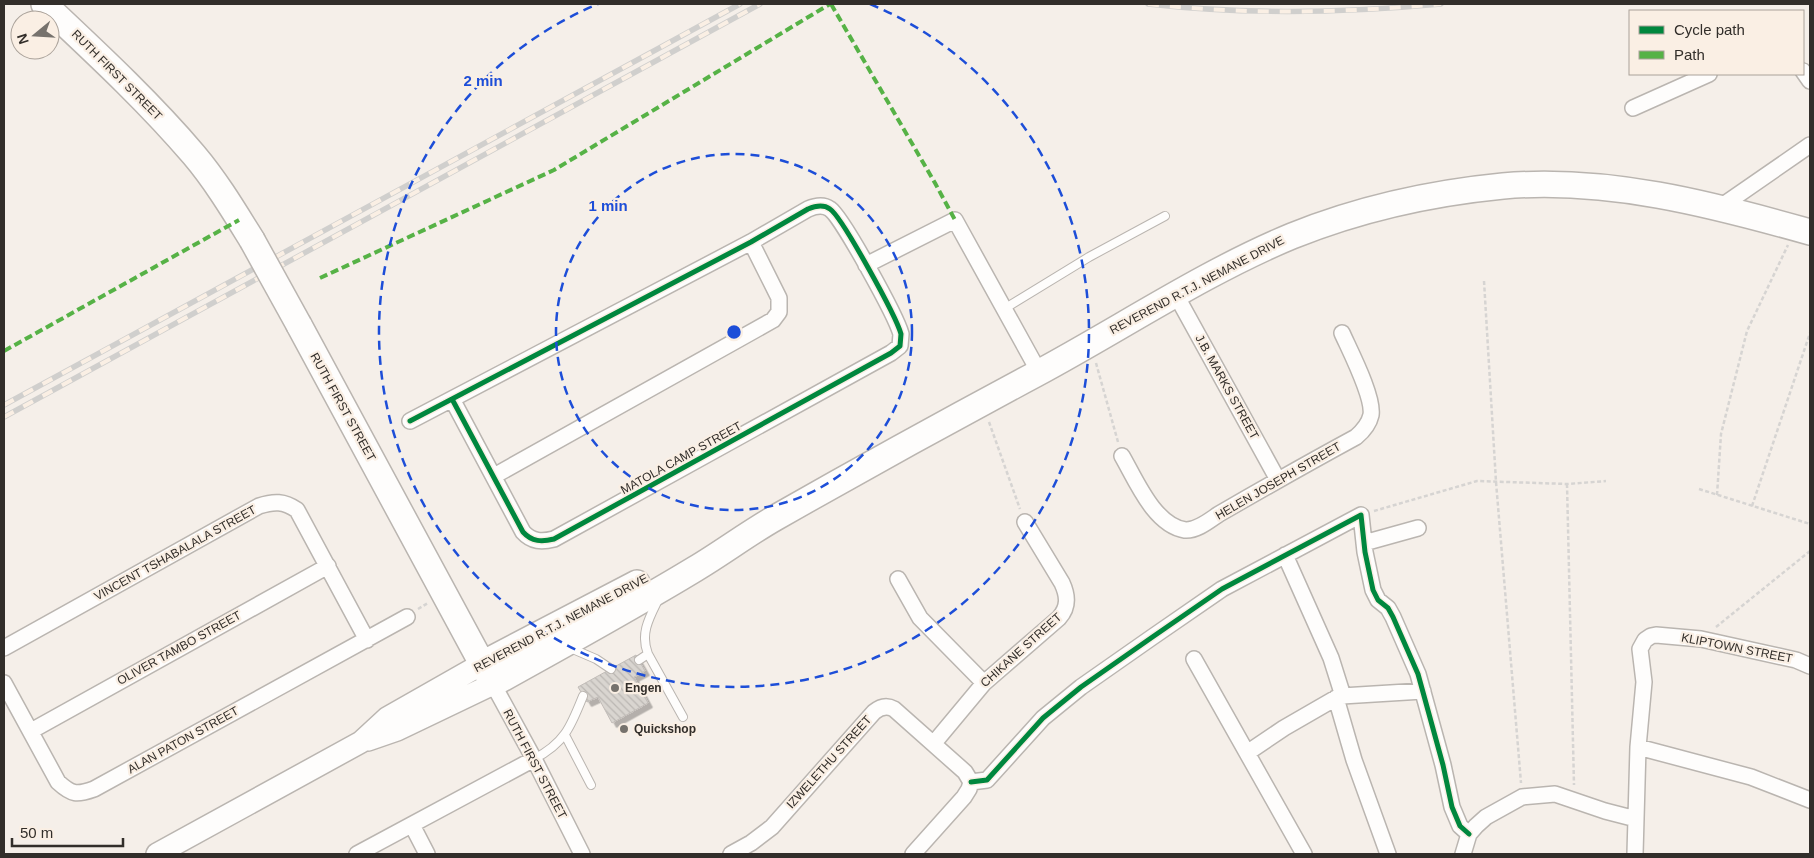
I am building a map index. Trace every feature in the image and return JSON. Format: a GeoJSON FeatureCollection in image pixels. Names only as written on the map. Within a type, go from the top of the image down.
{"type":"FeatureCollection","features":[{"type":"Feature","properties":{"kind":"main road","name":"RUTH FIRST STREET"},"geometry":{"type":"LineString","coordinates":[[44,4],[134,91],[195,156],[228,202],[252,240],[299,325],[488,674]]}},
{"type":"Feature","properties":{"kind":"main road","name":"REVEREND R.T.J. NEMANE DRIVE"},"geometry":{"type":"LineString","coordinates":[[488,674],[562,645],[698,568],[771,520],[1250,255],[1308,230],[1358,213],[1414,199],[1449,193],[1506,186],[1582,185],[1623,189],[1719,208],[1803,230]]}},
{"type":"Feature","properties":{"kind":"main road","name":"REVEREND R.T.J. NEMANE DRIVE"},"geometry":{"type":"LineString","coordinates":[[488,674],[688,557],[771,520]]}},
{"type":"Feature","properties":{"kind":"street"},"geometry":{"type":"LineString","coordinates":[[1633,108],[1707,75]]}},
{"type":"Feature","properties":{"kind":"street"},"geometry":{"type":"LineString","coordinates":[[1719,208],[1810,145]]}},
{"type":"Feature","properties":{"kind":"street","name":"MATOLA CAMP STREET"},"geometry":{"type":"LineString","coordinates":[[452,399],[525,535],[537,541],[554,539],[891,353],[900,346],[902,334],[838,217],[830,210],[822,206],[808,209],[751,242]]}},
{"type":"Feature","properties":{"kind":"street"},"geometry":{"type":"LineString","coordinates":[[866,266],[955,220],[1039,372]]}},
{"type":"Feature","properties":{"kind":"street"},"geometry":{"type":"LineString","coordinates":[[410,422],[751,242],[779,298],[779,312],[773,320],[494,476]]}},
{"type":"Feature","properties":{"kind":"street","name":"J.B. MARKS STREET"},"geometry":{"type":"LineString","coordinates":[[1176,295],[1278,480]]}},
{"type":"Feature","properties":{"kind":"street","name":"HELEN JOSEPH STREET"},"geometry":{"type":"LineString","coordinates":[[1122,456],[1153,508],[1170,523],[1187,530],[1202,525],[1356,437],[1364,429],[1370,420],[1372,408],[1369,396],[1342,333]]}},
{"type":"Feature","properties":{"kind":"street","name":"VINCENT TSHABALALA STREET"},"geometry":{"type":"LineString","coordinates":[[4,648],[260,506],[282,502],[297,510],[367,640]]}},
{"type":"Feature","properties":{"kind":"street"},"geometry":{"type":"LineString","coordinates":[[912,854],[964,797],[971,782],[987,780],[1044,718],[1081,687],[1222,589],[1361,515],[1364,543],[1376,596],[1388,608],[1393,617],[1418,674],[1443,765],[1452,807],[1460,826],[1469,834]]}},
{"type":"Feature","properties":{"kind":"street","name":"CHIKANE STREET"},"geometry":{"type":"LineString","coordinates":[[934,743],[984,683],[1059,618],[1066,608],[1067,596],[1065,589],[1025,522]]}},
{"type":"Feature","properties":{"kind":"street"},"geometry":{"type":"LineString","coordinates":[[1364,543],[1418,528]]}},
{"type":"Feature","properties":{"kind":"street"},"geometry":{"type":"LineString","coordinates":[[1285,555],[1331,658],[1354,760],[1388,854]]}},
{"type":"Feature","properties":{"kind":"street","name":"OLIVER TAMBO STREET"},"geometry":{"type":"LineString","coordinates":[[31,730],[328,566]]}},
{"type":"Feature","properties":{"kind":"street"},"geometry":{"type":"LineString","coordinates":[[898,580],[920,618],[984,683]]}},
{"type":"Feature","properties":{"kind":"street","name":"ALAN PATON STREET"},"geometry":{"type":"LineString","coordinates":[[4,682],[58,782],[74,793],[85,792],[367,640],[407,616]]}},
{"type":"Feature","properties":{"kind":"street","name":"KLIPTOWN STREET"},"geometry":{"type":"LineString","coordinates":[[1638,747],[1644,682],[1640,649],[1645,640],[1650,636],[1701,639],[1796,660],[1810,666]]}},
{"type":"Feature","properties":{"kind":"street"},"geometry":{"type":"LineString","coordinates":[[1194,659],[1304,854]]}},
{"type":"Feature","properties":{"kind":"street","name":"REVEREND R.T.J. NEMANE DRIVE"},"geometry":{"type":"LineString","coordinates":[[157,854],[360,742],[387,718],[488,674]]}},
{"type":"Feature","properties":{"kind":"street","name":"RUTH FIRST STREET"},"geometry":{"type":"LineString","coordinates":[[488,674],[582,854]]}},
{"type":"Feature","properties":{"kind":"street"},"geometry":{"type":"LineString","coordinates":[[1247,753],[1284,728],[1340,697],[1423,691]]}},
{"type":"Feature","properties":{"kind":"street","name":"IZWELETHU STREET"},"geometry":{"type":"LineString","coordinates":[[731,854],[751,843],[772,827],[877,710],[884,707],[894,709],[934,743],[965,772],[971,782]]}},
{"type":"Feature","properties":{"kind":"street"},"geometry":{"type":"LineString","coordinates":[[1635,854],[1638,747],[1751,777],[1810,800]]}},
{"type":"Feature","properties":{"kind":"street"},"geometry":{"type":"LineString","coordinates":[[357,854],[534,759]]}},
{"type":"Feature","properties":{"kind":"street"},"geometry":{"type":"LineString","coordinates":[[1463,854],[1469,834],[1486,817],[1522,797],[1555,794],[1636,819]]}},
{"type":"Feature","properties":{"kind":"street"},"geometry":{"type":"LineString","coordinates":[[412,825],[427,854]]}},
{"type":"Feature","properties":{"kind":"lane"},"geometry":{"type":"LineString","coordinates":[[1004,309],[1089,257],[1165,216]]}},
{"type":"Feature","properties":{"kind":"lane"},"geometry":{"type":"LineString","coordinates":[[664,587],[646,628],[644,642],[648,654],[683,717]]}},
{"type":"Feature","properties":{"kind":"lane"},"geometry":{"type":"LineString","coordinates":[[562,645],[582,652],[611,669]]}},
{"type":"Feature","properties":{"kind":"lane"},"geometry":{"type":"LineString","coordinates":[[639,660],[648,654]]}},
{"type":"Feature","properties":{"kind":"lane"},"geometry":{"type":"LineString","coordinates":[[534,759],[550,750],[565,735],[574,720],[583,696]]}},
{"type":"Feature","properties":{"kind":"lane"},"geometry":{"type":"LineString","coordinates":[[565,735],[591,785]]}},
{"type":"Feature","properties":{"kind":"path"},"geometry":{"type":"LineString","coordinates":[[1717,495],[1721,434],[1747,331],[1803,230]]}},
{"type":"Feature","properties":{"kind":"path"},"geometry":{"type":"LineString","coordinates":[[1484,280],[1496,482],[1522,797]]}},
{"type":"Feature","properties":{"kind":"path"},"geometry":{"type":"LineString","coordinates":[[1752,506],[1810,333]]}},
{"type":"Feature","properties":{"kind":"path"},"geometry":{"type":"LineString","coordinates":[[1090,342],[1122,456]]}},
{"type":"Feature","properties":{"kind":"path"},"geometry":{"type":"LineString","coordinates":[[982,402],[1025,522]]}},
{"type":"Feature","properties":{"kind":"path"},"geometry":{"type":"LineString","coordinates":[[1361,515],[1476,481],[1567,484],[1606,481]]}},
{"type":"Feature","properties":{"kind":"path"},"geometry":{"type":"LineString","coordinates":[[1567,484],[1575,801]]}},
{"type":"Feature","properties":{"kind":"path"},"geometry":{"type":"LineString","coordinates":[[1699,489],[1810,524]]}},
{"type":"Feature","properties":{"kind":"path"},"geometry":{"type":"LineString","coordinates":[[1701,639],[1810,551]]}},
{"type":"Feature","properties":{"kind":"path"},"geometry":{"type":"LineString","coordinates":[[407,616],[444,592]]}},
{"type":"Feature","properties":{"kind":"building"},"geometry":{"type":"Polygon","coordinates":[[[636,655],[645,671],[634,677],[648,703],[612,723],[598,697],[587,702],[578,687],[636,655]]]}},
{"type":"Feature","properties":{"kind":"railway"},"geometry":{"type":"LineString","coordinates":[[4,405],[740,4]]}},
{"type":"Feature","properties":{"kind":"railway"},"geometry":{"type":"LineString","coordinates":[[4,417],[760,4]]}},
{"type":"Feature","properties":{"kind":"railway"},"geometry":{"type":"LineString","coordinates":[[1148,4],[1221,10],[1295,12],[1441,4]]}},
{"type":"Feature","properties":{"kind":"marked path"},"geometry":{"type":"LineString","coordinates":[[320,278],[554,170],[830,4]]}},
{"type":"Feature","properties":{"kind":"marked path"},"geometry":{"type":"LineString","coordinates":[[831,4],[955,220]]}},
{"type":"Feature","properties":{"kind":"marked path"},"geometry":{"type":"LineString","coordinates":[[4,351],[239,220]]}},
{"type":"Feature","properties":{"kind":"cycle path"},"geometry":{"type":"LineString","coordinates":[[410,421],[816,206],[825,206],[830,209],[845,229],[880,289],[901,334],[900,346],[891,353],[550,540],[541,541],[534,539],[523,532],[452,399]]}},
{"type":"Feature","properties":{"kind":"cycle path"},"geometry":{"type":"LineString","coordinates":[[971,782],[987,780],[1043,718],[1081,687],[1222,589],[1361,515],[1365,552],[1373,590],[1378,600],[1388,608],[1393,617],[1418,674],[1443,765],[1452,807],[1460,826],[1469,834]]}},
{"type":"Feature","properties":{"kind":"place","name":"Engen"},"geometry":{"type":"Point","coordinates":[615,688]}},
{"type":"Feature","properties":{"kind":"place","name":"Quickshop"},"geometry":{"type":"Point","coordinates":[624,729]}}]}
